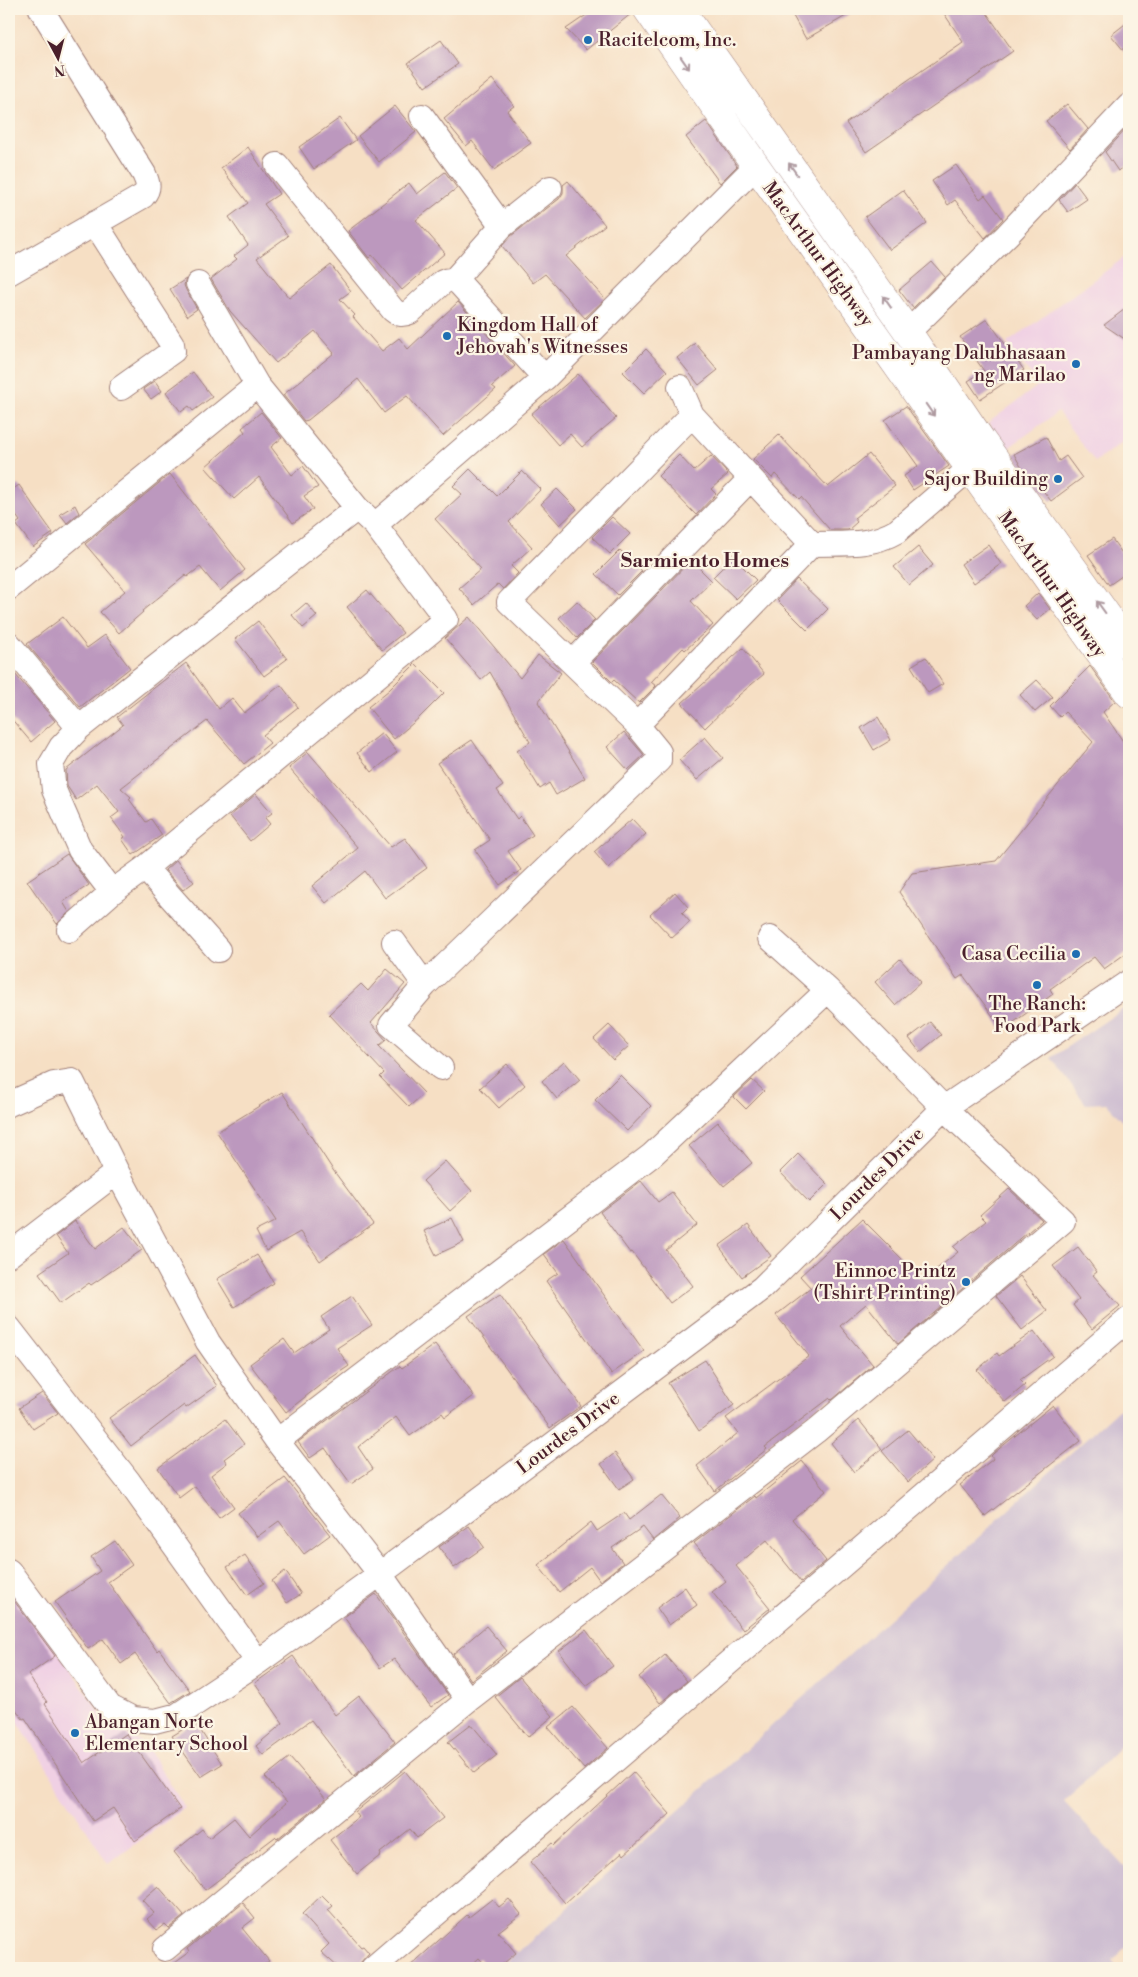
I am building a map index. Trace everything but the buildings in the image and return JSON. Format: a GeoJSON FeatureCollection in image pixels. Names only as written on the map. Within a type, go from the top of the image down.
{"type":"FeatureCollection","features":[{"type":"Feature","properties":{"kind":"highway","name":"MacArthur Highway"},"geometry":{"type":"LineString","coordinates":[[648,9],[756,166],[979,459],[1129,646]]}},
{"type":"Feature","properties":{"kind":"highway","name":"MacArthur Highway"},"geometry":{"type":"LineString","coordinates":[[680,9],[908,332],[979,459],[1129,694]]}},
{"type":"Feature","properties":{"kind":"street"},"geometry":{"type":"LineString","coordinates":[[9,273],[144,196],[148,190],[148,182],[41,9]]}},
{"type":"Feature","properties":{"kind":"street"},"geometry":{"type":"LineString","coordinates":[[908,332],[1008,235],[1129,106]]}},
{"type":"Feature","properties":{"kind":"street"},"geometry":{"type":"LineString","coordinates":[[422,116],[502,226]]}},
{"type":"Feature","properties":{"kind":"street"},"geometry":{"type":"LineString","coordinates":[[277,165],[398,314],[410,312],[443,282],[454,280],[459,283],[545,378]]}},
{"type":"Feature","properties":{"kind":"street"},"geometry":{"type":"LineString","coordinates":[[375,526],[545,378],[756,166]]}},
{"type":"Feature","properties":{"kind":"street"},"geometry":{"type":"LineString","coordinates":[[454,280],[502,226],[550,188]]}},
{"type":"Feature","properties":{"kind":"street"},"geometry":{"type":"LineString","coordinates":[[95,223],[172,344],[173,351],[121,388]]}},
{"type":"Feature","properties":{"kind":"street"},"geometry":{"type":"LineString","coordinates":[[69,930],[112,892],[146,868],[446,619],[375,526],[357,508],[257,385],[198,284]]}},
{"type":"Feature","properties":{"kind":"street"},"geometry":{"type":"LineString","coordinates":[[9,588],[257,385]]}},
{"type":"Feature","properties":{"kind":"street"},"geometry":{"type":"LineString","coordinates":[[680,387],[692,415],[812,544]]}},
{"type":"Feature","properties":{"kind":"street"},"geometry":{"type":"LineString","coordinates":[[441,1068],[391,1025],[425,985],[660,760],[659,752],[637,725],[509,602],[692,415]]}},
{"type":"Feature","properties":{"kind":"street"},"geometry":{"type":"LineString","coordinates":[[637,725],[812,544],[865,543],[882,540],[897,531],[979,459]]}},
{"type":"Feature","properties":{"kind":"street"},"geometry":{"type":"LineString","coordinates":[[573,662],[750,479]]}},
{"type":"Feature","properties":{"kind":"street"},"geometry":{"type":"LineString","coordinates":[[112,892],[80,850],[54,790],[51,764],[61,747],[79,728],[357,508]]}},
{"type":"Feature","properties":{"kind":"street"},"geometry":{"type":"LineString","coordinates":[[9,644],[79,728]]}},
{"type":"Feature","properties":{"kind":"street"},"geometry":{"type":"LineString","coordinates":[[146,868],[218,950]]}},
{"type":"Feature","properties":{"kind":"street"},"geometry":{"type":"LineString","coordinates":[[165,1949],[468,1700],[816,1431],[1064,1221],[944,1108],[828,990],[770,938]]}},
{"type":"Feature","properties":{"kind":"street"},"geometry":{"type":"LineString","coordinates":[[394,942],[425,985]]}},
{"type":"Feature","properties":{"kind":"street","name":"Lourdes Drive"},"geometry":{"type":"LineString","coordinates":[[9,1570],[110,1707],[133,1719],[155,1721],[178,1715],[258,1662],[380,1574],[762,1288],[944,1108],[1129,982]]}},
{"type":"Feature","properties":{"kind":"street"},"geometry":{"type":"LineString","coordinates":[[277,1441],[652,1155],[828,990]]}},
{"type":"Feature","properties":{"kind":"street"},"geometry":{"type":"LineString","coordinates":[[9,1104],[54,1084],[72,1081],[117,1172],[208,1342],[277,1441],[380,1574],[468,1700]]}},
{"type":"Feature","properties":{"kind":"street"},"geometry":{"type":"LineString","coordinates":[[9,1256],[117,1172]]}},
{"type":"Feature","properties":{"kind":"street"},"geometry":{"type":"LineString","coordinates":[[373,1968],[1129,1319]]}},
{"type":"Feature","properties":{"kind":"street"},"geometry":{"type":"LineString","coordinates":[[9,1328],[129,1482],[258,1662]]}},
{"type":"Feature","properties":{"kind":"shaded area","name":"Pambayang Dalubhasaan ng Marilao"},"geometry":{"type":"Polygon","coordinates":[[[1129,254],[1129,437],[1095,462],[1058,412],[1007,449],[988,423],[1039,385],[1007,343],[1129,254]]]}},
{"type":"Feature","properties":{"kind":"shaded area"},"geometry":{"type":"Polygon","coordinates":[[[1129,1005],[1129,1128],[1106,1103],[1086,1104],[1051,1058],[1129,1005]]]}},
{"type":"Feature","properties":{"kind":"shaded area"},"geometry":{"type":"Polygon","coordinates":[[[1129,1400],[1129,1738],[1064,1802],[1129,1872],[1129,1944],[1112,1960],[1118,1968],[500,1968],[684,1806],[1129,1400]]]}},
{"type":"Feature","properties":{"kind":"shaded area","name":"Abangan Norte Elementary School"},"geometry":{"type":"Polygon","coordinates":[[[12,1585],[106,1721],[146,1745],[185,1808],[108,1864],[9,1708],[9,1587],[12,1585]]]}},
{"type":"Feature","properties":{"kind":"place","name":"Racitelcom, Inc."},"geometry":{"type":"Point","coordinates":[588,40]}},
{"type":"Feature","properties":{"kind":"place","name":"Kingdom Hall of Jehovah's Witnesses"},"geometry":{"type":"Point","coordinates":[447,336]}},
{"type":"Feature","properties":{"kind":"place","name":"Pambayang Dalubhasaan ng Marilao"},"geometry":{"type":"Point","coordinates":[1076,364]}},
{"type":"Feature","properties":{"kind":"place","name":"Sajor Building"},"geometry":{"type":"Point","coordinates":[1058,479]}},
{"type":"Feature","properties":{"kind":"place","name":"Casa Cecilia"},"geometry":{"type":"Point","coordinates":[1076,954]}},
{"type":"Feature","properties":{"kind":"place","name":"The Ranch: Food Park"},"geometry":{"type":"Point","coordinates":[1037,985]}},
{"type":"Feature","properties":{"kind":"place","name":"Einnoc Printz (Tshirt Printing)"},"geometry":{"type":"Point","coordinates":[966,1282]}},
{"type":"Feature","properties":{"kind":"place","name":"Abangan Norte Elementary School"},"geometry":{"type":"Point","coordinates":[75,1733]}},
{"type":"Feature","properties":{"kind":"district","name":"Sarmiento Homes"},"geometry":{"type":"Point","coordinates":[705,561]}}]}
